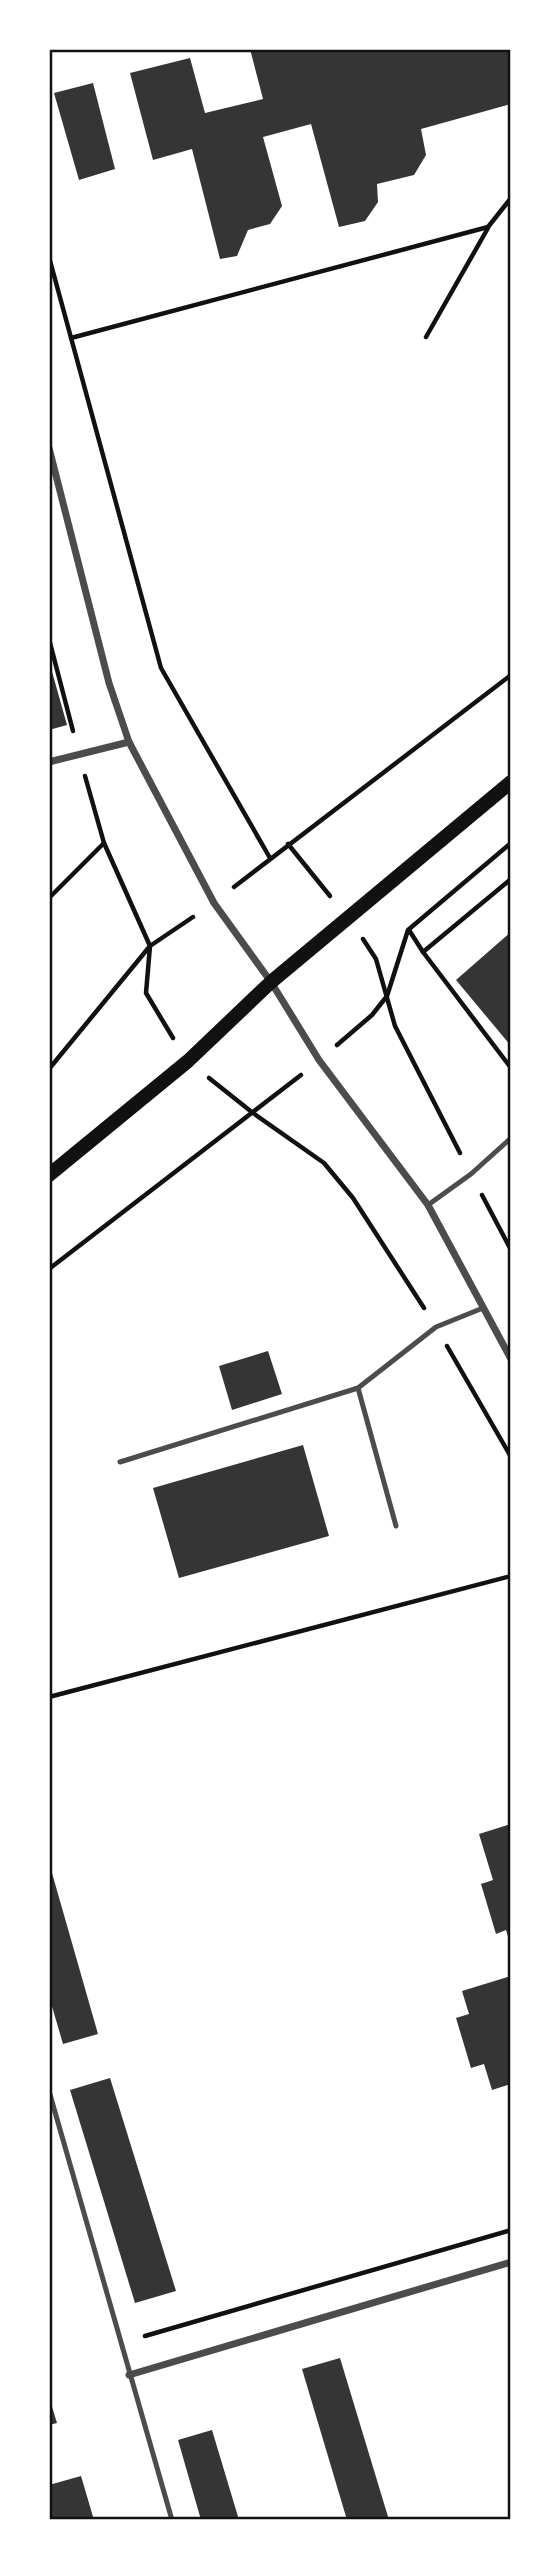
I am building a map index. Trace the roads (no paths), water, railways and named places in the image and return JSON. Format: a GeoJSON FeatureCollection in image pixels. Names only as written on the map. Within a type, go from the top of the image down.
{"type":"FeatureCollection","features":[{"type":"Feature","properties":{"kind":"main road"},"geometry":{"type":"LineString","coordinates":[[49,1175],[188,1061],[271,982],[511,782]]}},
{"type":"Feature","properties":{"kind":"street"},"geometry":{"type":"LineString","coordinates":[[49,449],[109,683],[129,742],[214,902],[271,982],[319,1060],[428,1205],[511,1359]]}},
{"type":"Feature","properties":{"kind":"street"},"geometry":{"type":"LineString","coordinates":[[49,762],[129,742]]}},
{"type":"Feature","properties":{"kind":"street"},"geometry":{"type":"LineString","coordinates":[[129,2375],[511,2262]]}},
{"type":"Feature","properties":{"kind":"lane"},"geometry":{"type":"LineString","coordinates":[[428,1205],[471,1174],[511,1138]]}},
{"type":"Feature","properties":{"kind":"lane"},"geometry":{"type":"LineString","coordinates":[[120,1462],[358,1388],[436,1327],[483,1308]]}},
{"type":"Feature","properties":{"kind":"lane"},"geometry":{"type":"LineString","coordinates":[[358,1388],[396,1526]]}},
{"type":"Feature","properties":{"kind":"lane"},"geometry":{"type":"LineString","coordinates":[[49,2091],[172,2520]]}}]}
